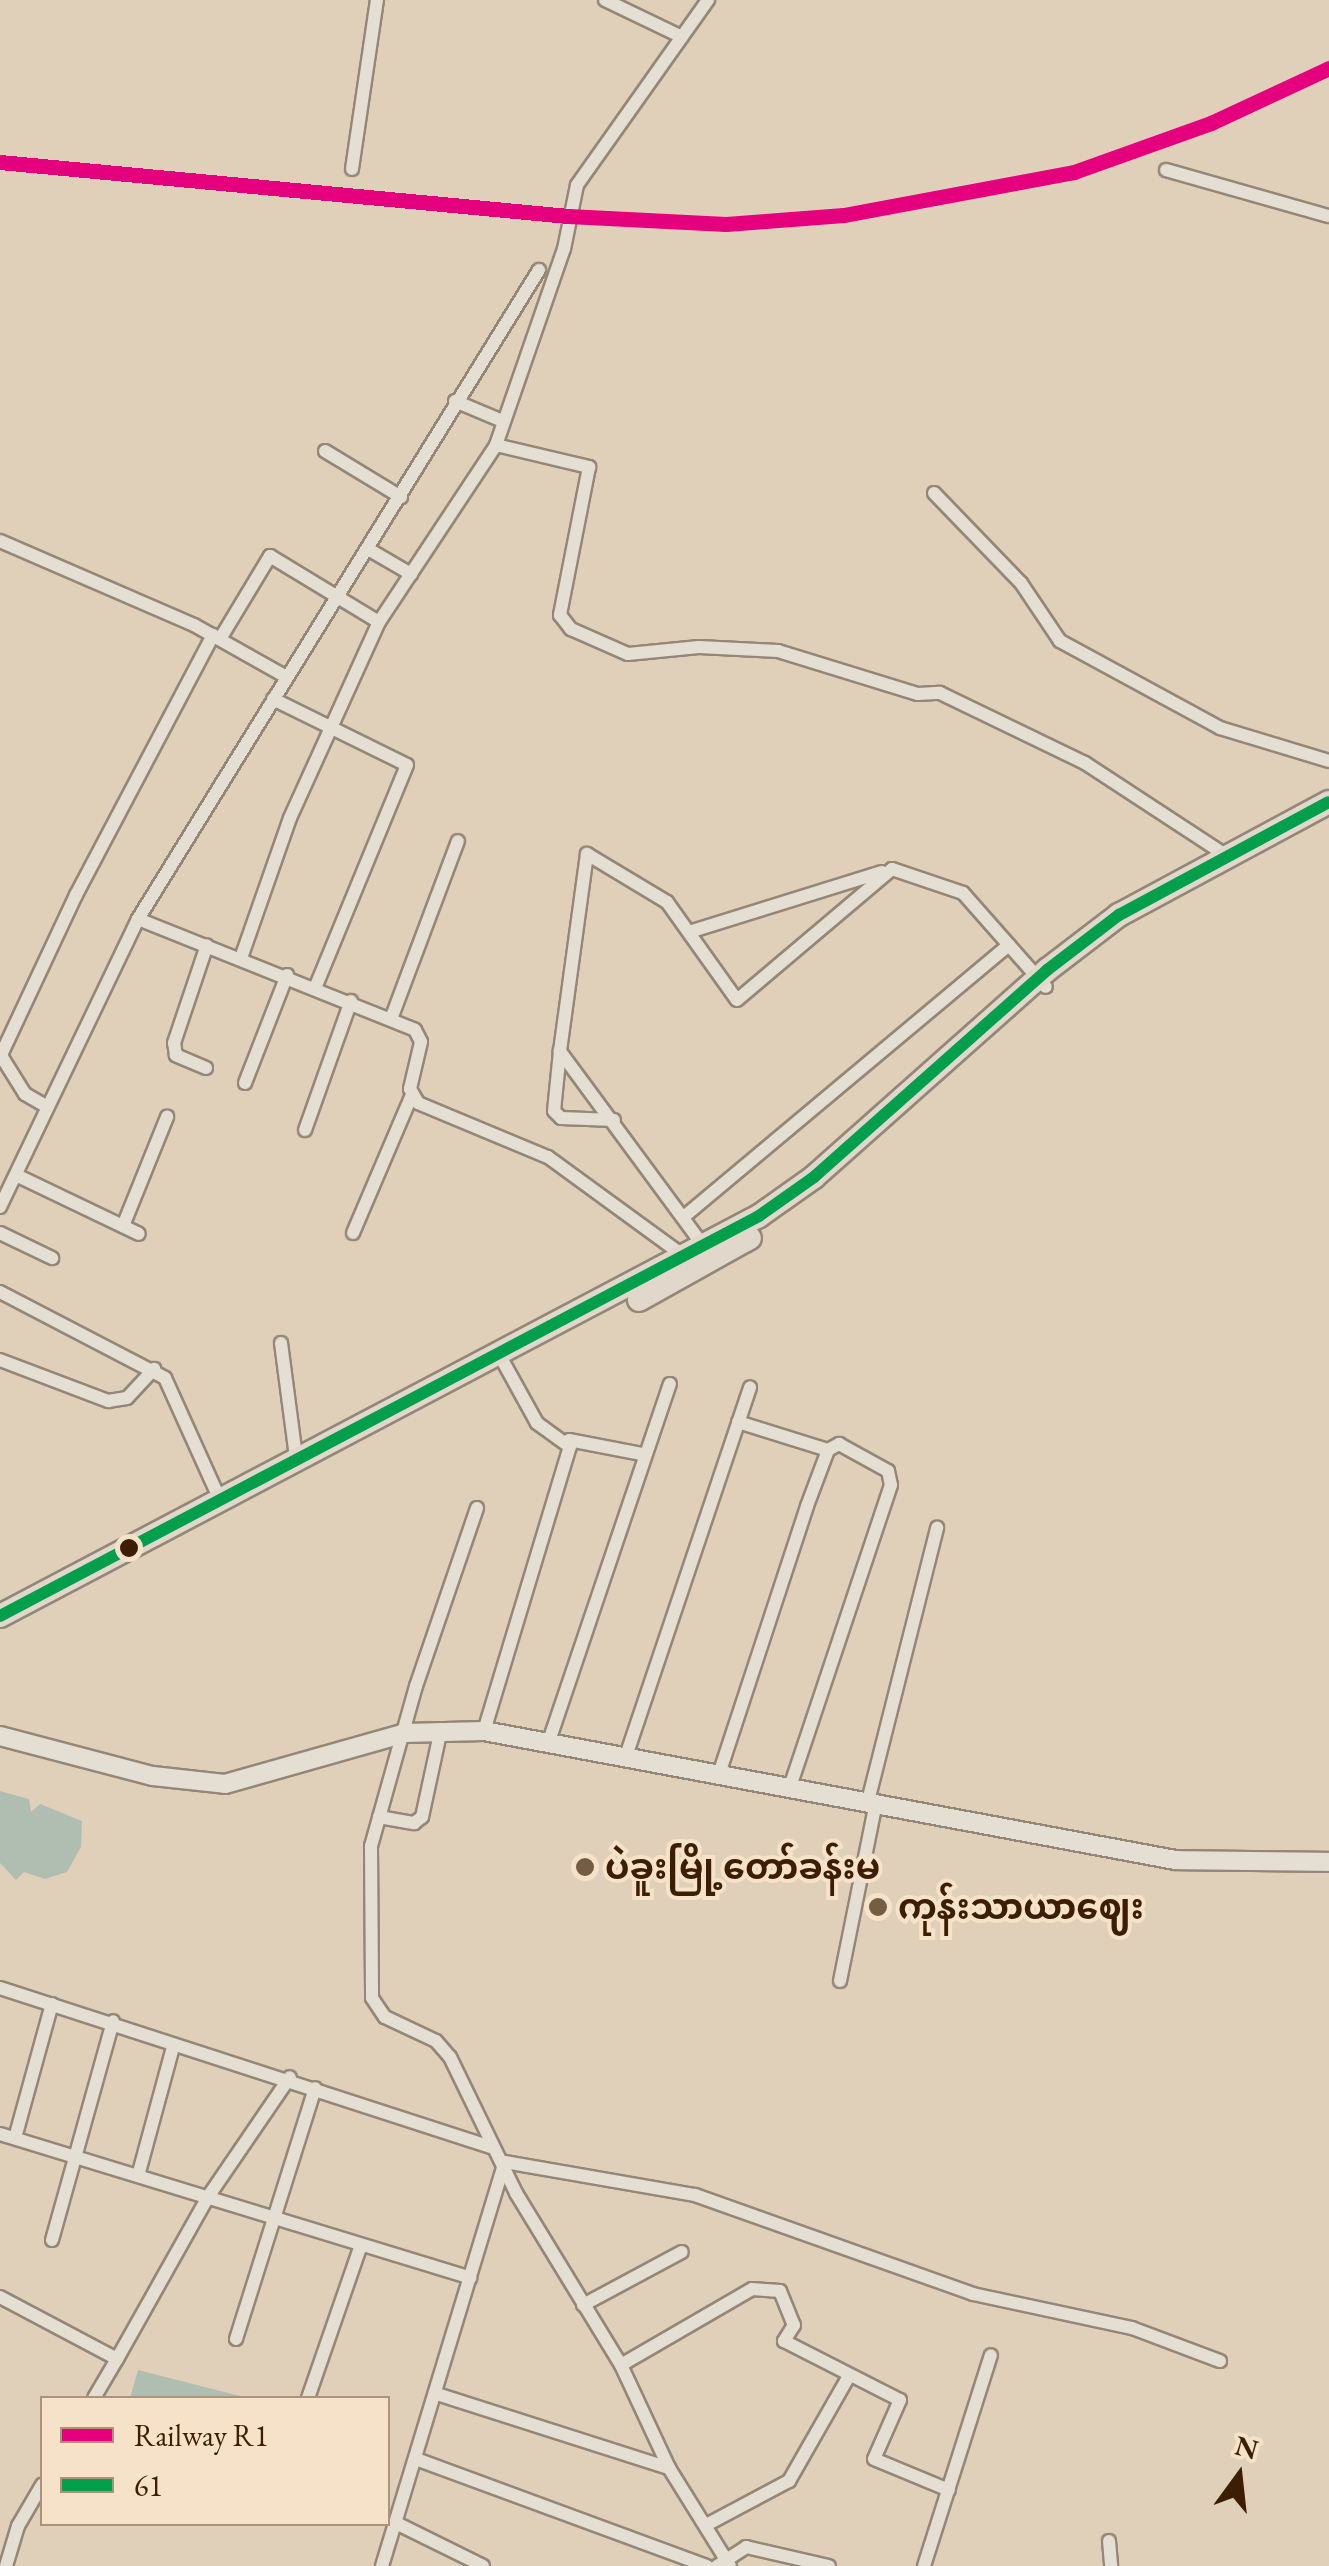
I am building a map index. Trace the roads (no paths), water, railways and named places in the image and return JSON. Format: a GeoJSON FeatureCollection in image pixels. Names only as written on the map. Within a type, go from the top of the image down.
{"type":"FeatureCollection","features":[{"type":"Feature","properties":{"kind":"highway"},"geometry":{"type":"LineString","coordinates":[[0,1629],[503,1363],[822,1186],[1119,914],[1224,854],[1329,802]]}},
{"type":"Feature","properties":{"kind":"highway"},"geometry":{"type":"LineString","coordinates":[[1042,982],[1158,904],[1329,817]]}},
{"type":"Feature","properties":{"kind":"highway"},"geometry":{"type":"LineString","coordinates":[[0,1616],[503,1363]]}},
{"type":"Feature","properties":{"kind":"street"},"geometry":{"type":"LineString","coordinates":[[352,168],[377,0]]}},
{"type":"Feature","properties":{"kind":"street"},"geometry":{"type":"LineString","coordinates":[[605,0],[682,38]]}},
{"type":"Feature","properties":{"kind":"street"},"geometry":{"type":"LineString","coordinates":[[241,958],[290,818],[334,728],[378,622],[496,445],[500,420],[521,382],[564,250],[577,186],[708,0]]}},
{"type":"Feature","properties":{"kind":"street"},"geometry":{"type":"LineString","coordinates":[[1166,170],[1294,212],[1329,216]]}},
{"type":"Feature","properties":{"kind":"street"},"geometry":{"type":"LineString","coordinates":[[0,1207],[138,919],[539,270]]}},
{"type":"Feature","properties":{"kind":"street"},"geometry":{"type":"LineString","coordinates":[[455,401],[500,420]]}},
{"type":"Feature","properties":{"kind":"street"},"geometry":{"type":"LineString","coordinates":[[496,445],[589,467],[560,615],[570,629],[628,654],[700,647],[778,651],[918,694],[940,694],[1085,762],[1224,854]]}},
{"type":"Feature","properties":{"kind":"street"},"geometry":{"type":"LineString","coordinates":[[325,451],[401,498]]}},
{"type":"Feature","properties":{"kind":"street"},"geometry":{"type":"LineString","coordinates":[[934,493],[1021,583],[1060,640],[1220,728],[1329,761]]}},
{"type":"Feature","properties":{"kind":"street"},"geometry":{"type":"LineString","coordinates":[[0,541],[216,637],[285,676]]}},
{"type":"Feature","properties":{"kind":"street"},"geometry":{"type":"LineString","coordinates":[[368,549],[411,574]]}},
{"type":"Feature","properties":{"kind":"street"},"geometry":{"type":"LineString","coordinates":[[46,1106],[25,1094],[1,1054],[76,895],[216,637],[270,556],[340,594],[378,622]]}},
{"type":"Feature","properties":{"kind":"street"},"geometry":{"type":"LineString","coordinates":[[272,698],[398,756],[407,776],[316,986]]}},
{"type":"Feature","properties":{"kind":"street"},"geometry":{"type":"LineString","coordinates":[[390,1019],[458,842]]}},
{"type":"Feature","properties":{"kind":"street"},"geometry":{"type":"LineString","coordinates":[[614,1120],[561,1118],[554,1111],[587,854],[667,902],[736,1000],[892,869]]}},
{"type":"Feature","properties":{"kind":"street"},"geometry":{"type":"LineString","coordinates":[[689,932],[892,869],[963,893],[1042,982]]}},
{"type":"Feature","properties":{"kind":"street"},"geometry":{"type":"LineString","coordinates":[[138,919],[316,986],[415,1030],[422,1042],[411,1096],[353,1234]]}},
{"type":"Feature","properties":{"kind":"street"},"geometry":{"type":"LineString","coordinates":[[206,1068],[176,1055],[174,1043],[207,945]]}},
{"type":"Feature","properties":{"kind":"street"},"geometry":{"type":"LineString","coordinates":[[686,1215],[1009,945]]}},
{"type":"Feature","properties":{"kind":"street"},"geometry":{"type":"LineString","coordinates":[[245,1083],[287,975]]}},
{"type":"Feature","properties":{"kind":"street"},"geometry":{"type":"LineString","coordinates":[[305,1130],[352,1001]]}},
{"type":"Feature","properties":{"kind":"street"},"geometry":{"type":"LineString","coordinates":[[560,1051],[686,1215],[695,1259]]}},
{"type":"Feature","properties":{"kind":"street"},"geometry":{"type":"LineString","coordinates":[[411,1096],[548,1158],[695,1259]]}},
{"type":"Feature","properties":{"kind":"street"},"geometry":{"type":"LineString","coordinates":[[122,1226],[167,1117]]}},
{"type":"Feature","properties":{"kind":"street"},"geometry":{"type":"LineString","coordinates":[[16,1175],[139,1234]]}},
{"type":"Feature","properties":{"kind":"street"},"geometry":{"type":"LineString","coordinates":[[0,1233],[52,1258]]}},
{"type":"Feature","properties":{"kind":"street"},"geometry":{"type":"LineString","coordinates":[[0,1292],[165,1378],[222,1503]]}},
{"type":"Feature","properties":{"kind":"street"},"geometry":{"type":"LineString","coordinates":[[281,1343],[297,1465]]}},
{"type":"Feature","properties":{"kind":"street"},"geometry":{"type":"LineString","coordinates":[[0,1360],[108,1402],[127,1398],[154,1369]]}},
{"type":"Feature","properties":{"kind":"street"},"geometry":{"type":"LineString","coordinates":[[503,1363],[537,1422],[569,1440],[642,1454]]}},
{"type":"Feature","properties":{"kind":"street"},"geometry":{"type":"LineString","coordinates":[[549,1742],[642,1454],[670,1384]]}},
{"type":"Feature","properties":{"kind":"street"},"geometry":{"type":"LineString","coordinates":[[626,1756],[750,1387]]}},
{"type":"Feature","properties":{"kind":"street"},"geometry":{"type":"LineString","coordinates":[[738,1422],[828,1450],[840,1444],[858,1450],[888,1471],[891,1485],[790,1786]]}},
{"type":"Feature","properties":{"kind":"street"},"geometry":{"type":"LineString","coordinates":[[484,1731],[569,1440]]}},
{"type":"Feature","properties":{"kind":"street"},"geometry":{"type":"LineString","coordinates":[[719,1774],[828,1450]]}},
{"type":"Feature","properties":{"kind":"street"},"geometry":{"type":"LineString","coordinates":[[477,1508],[379,1817],[368,1883],[372,1998],[385,2017],[436,2040],[450,2057],[494,2148],[505,2162],[516,2192],[621,2365],[669,2468],[708,2524],[724,2563],[746,2547],[829,2566]]}},
{"type":"Feature","properties":{"kind":"street"},"geometry":{"type":"LineString","coordinates":[[840,1981],[872,1802],[937,1528]]}},
{"type":"Feature","properties":{"kind":"street"},"geometry":{"type":"LineString","coordinates":[[379,1817],[414,1824],[422,1818],[441,1729]]}},
{"type":"Feature","properties":{"kind":"street"},"geometry":{"type":"LineString","coordinates":[[0,1736],[153,1776],[225,1784],[405,1733],[441,1729],[484,1731],[1174,1860],[1329,1862]]}},
{"type":"Feature","properties":{"kind":"street"},"geometry":{"type":"LineString","coordinates":[[0,1988],[113,2021],[173,2047],[290,2078],[494,2148]]}},
{"type":"Feature","properties":{"kind":"street"},"geometry":{"type":"LineString","coordinates":[[15,2138],[52,2004]]}},
{"type":"Feature","properties":{"kind":"street"},"geometry":{"type":"LineString","coordinates":[[52,2240],[113,2021]]}},
{"type":"Feature","properties":{"kind":"street"},"geometry":{"type":"LineString","coordinates":[[138,2176],[173,2047]]}},
{"type":"Feature","properties":{"kind":"street"},"geometry":{"type":"LineString","coordinates":[[95,2396],[208,2197],[290,2078]]}},
{"type":"Feature","properties":{"kind":"street"},"geometry":{"type":"LineString","coordinates":[[236,2339],[277,2219],[315,2088]]}},
{"type":"Feature","properties":{"kind":"street"},"geometry":{"type":"LineString","coordinates":[[0,2134],[470,2278]]}},
{"type":"Feature","properties":{"kind":"street"},"geometry":{"type":"LineString","coordinates":[[382,2566],[505,2162]]}},
{"type":"Feature","properties":{"kind":"street"},"geometry":{"type":"LineString","coordinates":[[505,2162],[695,2195],[973,2294],[1132,2328],[1220,2361]]}},
{"type":"Feature","properties":{"kind":"street"},"geometry":{"type":"LineString","coordinates":[[309,2396],[361,2245]]}},
{"type":"Feature","properties":{"kind":"street"},"geometry":{"type":"LineString","coordinates":[[583,2305],[682,2252]]}},
{"type":"Feature","properties":{"kind":"street"},"geometry":{"type":"LineString","coordinates":[[621,2365],[752,2289],[780,2291],[794,2326],[784,2341],[900,2400],[874,2458],[949,2490]]}},
{"type":"Feature","properties":{"kind":"street"},"geometry":{"type":"LineString","coordinates":[[0,2296],[118,2359]]}},
{"type":"Feature","properties":{"kind":"street"},"geometry":{"type":"LineString","coordinates":[[924,2566],[991,2356]]}},
{"type":"Feature","properties":{"kind":"street"},"geometry":{"type":"LineString","coordinates":[[708,2524],[789,2482],[848,2376]]}},
{"type":"Feature","properties":{"kind":"street"},"geometry":{"type":"LineString","coordinates":[[437,2394],[669,2468]]}},
{"type":"Feature","properties":{"kind":"street"},"geometry":{"type":"LineString","coordinates":[[416,2459],[707,2566]]}},
{"type":"Feature","properties":{"kind":"street"},"geometry":{"type":"LineString","coordinates":[[6,2566],[18,2526],[40,2488]]}},
{"type":"Feature","properties":{"kind":"street"},"geometry":{"type":"LineString","coordinates":[[396,2523],[484,2566]]}},
{"type":"Feature","properties":{"kind":"street"},"geometry":{"type":"LineString","coordinates":[[1109,2541],[1111,2566]]}},
{"type":"Feature","properties":{"kind":"rail line","name":"R1"},"geometry":{"type":"LineString","coordinates":[[0,162],[568,216],[726,224],[844,215],[1074,172],[1211,123],[1329,68]]}},
{"type":"Feature","properties":{"kind":"place","name":"ပဲခူးမြို့တော်ခန်းမ"},"geometry":{"type":"Point","coordinates":[585,1867]}},
{"type":"Feature","properties":{"kind":"place","name":"ကုန်းသာယာဈေး"},"geometry":{"type":"Point","coordinates":[878,1907]}}]}
